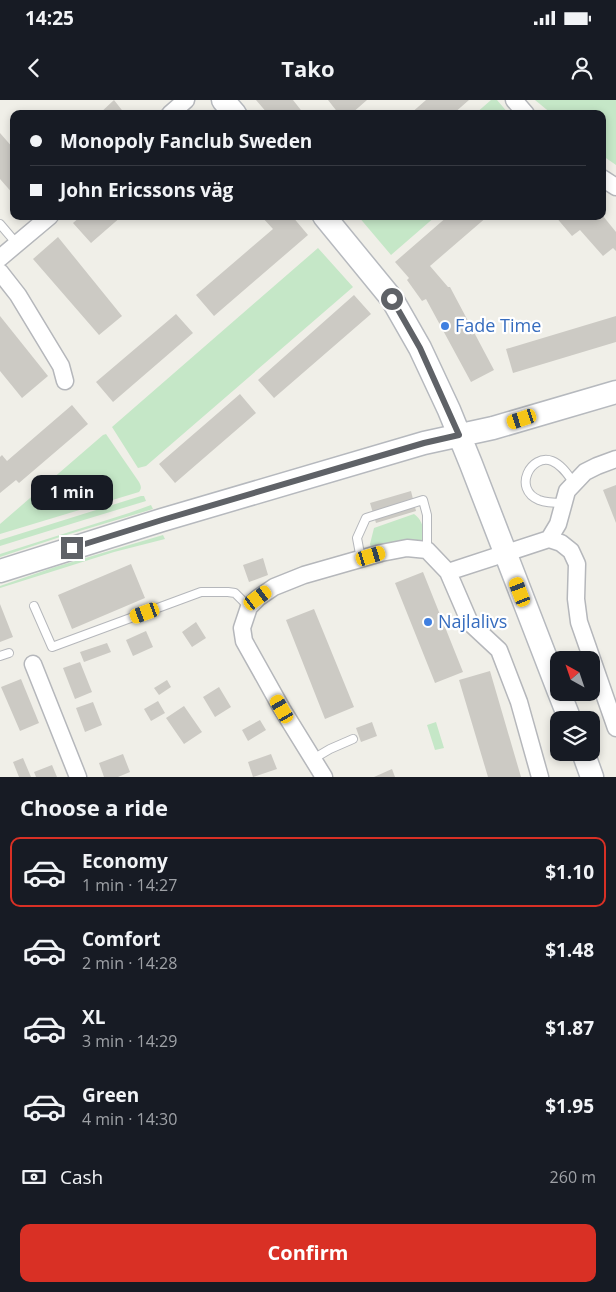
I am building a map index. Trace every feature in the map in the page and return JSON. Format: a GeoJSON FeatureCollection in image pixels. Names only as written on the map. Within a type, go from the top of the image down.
{"type":"FeatureCollection","features":[{"type":"Feature","properties":{"kind":"main road"},"geometry":{"type":"LineString","coordinates":[[223,100],[232,110]]}},
{"type":"Feature","properties":{"kind":"main road"},"geometry":{"type":"LineString","coordinates":[[327,220],[392,299],[420,348],[459,435],[550,669]]}},
{"type":"Feature","properties":{"kind":"main road"},"geometry":{"type":"LineString","coordinates":[[0,571],[162,520],[416,445],[493,428],[616,392]]}},
{"type":"Feature","properties":{"kind":"main road"},"geometry":{"type":"LineString","coordinates":[[586,761],[592,777]]}},
{"type":"Feature","properties":{"kind":"street"},"geometry":{"type":"LineString","coordinates":[[175,110],[186,100]]}},
{"type":"Feature","properties":{"kind":"street"},"geometry":{"type":"LineString","coordinates":[[514,100],[523,110]]}},
{"type":"Feature","properties":{"kind":"street"},"geometry":{"type":"LineString","coordinates":[[0,258],[45,220]]}},
{"type":"Feature","properties":{"kind":"street"},"geometry":{"type":"LineString","coordinates":[[0,272],[18,295],[61,366],[65,381]]}},
{"type":"Feature","properties":{"kind":"street"},"geometry":{"type":"LineString","coordinates":[[549,539],[558,524],[567,491],[585,472],[616,459]]}},
{"type":"Feature","properties":{"kind":"street"},"geometry":{"type":"LineString","coordinates":[[448,572],[549,539],[561,543],[571,551],[577,564],[576,599],[578,622],[616,728]]}},
{"type":"Feature","properties":{"kind":"street"},"geometry":{"type":"LineString","coordinates":[[324,777],[282,709],[244,641],[242,628],[249,607],[274,586],[304,575],[381,553],[408,548],[427,550],[448,572],[470,623],[499,650],[518,702],[540,777]]}},
{"type":"Feature","properties":{"kind":"street"},"geometry":{"type":"LineString","coordinates":[[33,664],[78,777]]}},
{"type":"Feature","properties":{"kind":"lane"},"geometry":{"type":"LineString","coordinates":[[0,224],[17,244]]}},
{"type":"Feature","properties":{"kind":"lane"},"geometry":{"type":"LineString","coordinates":[[563,503],[539,500],[530,494],[526,487],[528,471],[540,461],[551,460],[563,468],[574,483]]}},
{"type":"Feature","properties":{"kind":"lane"},"geometry":{"type":"LineString","coordinates":[[361,559],[357,538],[366,518],[423,500],[427,514],[427,550]]}},
{"type":"Feature","properties":{"kind":"lane"},"geometry":{"type":"LineString","coordinates":[[34,606],[52,646],[201,592],[235,593],[249,607]]}},
{"type":"Feature","properties":{"kind":"lane"},"geometry":{"type":"LineString","coordinates":[[0,656],[9,653]]}},
{"type":"Feature","properties":{"kind":"lane"},"geometry":{"type":"LineString","coordinates":[[313,759],[330,748],[353,739]]}},
{"type":"Feature","properties":{"kind":"green space"},"geometry":{"type":"Polygon","coordinates":[[[491,100],[497,100],[506,110],[480,110],[491,100]]]}},
{"type":"Feature","properties":{"kind":"green space"},"geometry":{"type":"Polygon","coordinates":[[[535,100],[616,100],[616,165],[606,158],[606,110],[547,110],[535,100]]]}},
{"type":"Feature","properties":{"kind":"green space"},"geometry":{"type":"Polygon","coordinates":[[[361,220],[431,220],[391,255],[361,220]]]}},
{"type":"Feature","properties":{"kind":"green space"},"geometry":{"type":"Polygon","coordinates":[[[318,248],[353,287],[146,466],[138,468],[112,427],[318,248]]]}},
{"type":"Feature","properties":{"kind":"green space"},"geometry":{"type":"Polygon","coordinates":[[[106,434],[139,482],[141,489],[139,492],[0,534],[0,524],[106,434]]]}},
{"type":"Feature","properties":{"kind":"green space"},"geometry":{"type":"Polygon","coordinates":[[[144,496],[146,501],[0,546],[0,540],[144,496]]]}},
{"type":"Feature","properties":{"kind":"green space"},"geometry":{"type":"Polygon","coordinates":[[[151,505],[153,509],[0,557],[0,554],[151,505]]]}},
{"type":"Feature","properties":{"kind":"green space"},"geometry":{"type":"Polygon","coordinates":[[[414,514],[423,526],[423,540],[420,542],[371,548],[370,544],[374,528],[414,514]]]}},
{"type":"Feature","properties":{"kind":"green space"},"geometry":{"type":"Polygon","coordinates":[[[163,535],[165,539],[114,552],[0,588],[0,586],[55,567],[163,535]]]}},
{"type":"Feature","properties":{"kind":"green space"},"geometry":{"type":"Polygon","coordinates":[[[436,722],[444,748],[435,750],[427,725],[436,722]]]}},
{"type":"Feature","properties":{"kind":"building"},"geometry":{"type":"Polygon","coordinates":[[[114,100],[122,110],[103,110],[114,100]]]}},
{"type":"Feature","properties":{"kind":"building"},"geometry":{"type":"Polygon","coordinates":[[[256,100],[293,100],[301,110],[265,110],[256,100]]]}},
{"type":"Feature","properties":{"kind":"building"},"geometry":{"type":"Polygon","coordinates":[[[328,100],[367,100],[356,110],[336,110],[328,100]]]}},
{"type":"Feature","properties":{"kind":"building"},"geometry":{"type":"Polygon","coordinates":[[[426,100],[469,100],[458,110],[415,110],[426,100]]]}},
{"type":"Feature","properties":{"kind":"building"},"geometry":{"type":"Polygon","coordinates":[[[0,133],[10,144],[10,190],[0,179],[0,133]]]}},
{"type":"Feature","properties":{"kind":"building"},"geometry":{"type":"Polygon","coordinates":[[[76,220],[117,220],[91,243],[73,223],[76,220]]]}},
{"type":"Feature","properties":{"kind":"building"},"geometry":{"type":"Polygon","coordinates":[[[265,220],[295,220],[308,235],[214,316],[196,295],[273,229],[265,220]]]}},
{"type":"Feature","properties":{"kind":"building"},"geometry":{"type":"Polygon","coordinates":[[[443,220],[483,220],[430,266],[450,287],[494,370],[471,382],[426,299],[422,301],[407,280],[409,278],[395,262],[443,220]]]}},
{"type":"Feature","properties":{"kind":"building"},"geometry":{"type":"Polygon","coordinates":[[[558,220],[606,220],[616,232],[616,251],[613,248],[603,256],[580,230],[572,236],[558,220]]]}},
{"type":"Feature","properties":{"kind":"building"},"geometry":{"type":"Polygon","coordinates":[[[58,237],[122,316],[99,335],[33,259],[58,237]]]}},
{"type":"Feature","properties":{"kind":"building"},"geometry":{"type":"Polygon","coordinates":[[[354,295],[371,314],[274,398],[258,380],[354,295]]]}},
{"type":"Feature","properties":{"kind":"building"},"geometry":{"type":"Polygon","coordinates":[[[176,314],[193,333],[113,402],[96,382],[176,314]]]}},
{"type":"Feature","properties":{"kind":"building"},"geometry":{"type":"Polygon","coordinates":[[[0,316],[48,376],[22,398],[0,371],[0,316]]]}},
{"type":"Feature","properties":{"kind":"building"},"geometry":{"type":"Polygon","coordinates":[[[616,316],[616,342],[513,373],[506,349],[616,316]]]}},
{"type":"Feature","properties":{"kind":"building"},"geometry":{"type":"Polygon","coordinates":[[[240,394],[256,413],[175,483],[159,464],[240,394]]]}},
{"type":"Feature","properties":{"kind":"building"},"geometry":{"type":"Polygon","coordinates":[[[72,405],[88,424],[19,483],[16,480],[0,493],[0,457],[2,455],[7,461],[72,405]]]}},
{"type":"Feature","properties":{"kind":"building"},"geometry":{"type":"Polygon","coordinates":[[[616,485],[616,523],[603,490],[616,485]]]}},
{"type":"Feature","properties":{"kind":"building"},"geometry":{"type":"Polygon","coordinates":[[[411,491],[416,511],[376,523],[370,503],[411,491]]]}},
{"type":"Feature","properties":{"kind":"building"},"geometry":{"type":"Polygon","coordinates":[[[263,558],[268,575],[249,582],[243,565],[263,558]]]}},
{"type":"Feature","properties":{"kind":"building"},"geometry":{"type":"Polygon","coordinates":[[[131,564],[145,598],[72,629],[58,595],[131,564]]]}},
{"type":"Feature","properties":{"kind":"building"},"geometry":{"type":"Polygon","coordinates":[[[423,572],[463,672],[435,683],[395,583],[423,572]]]}},
{"type":"Feature","properties":{"kind":"building"},"geometry":{"type":"Polygon","coordinates":[[[0,604],[13,637],[0,642],[0,604]]]}},
{"type":"Feature","properties":{"kind":"building"},"geometry":{"type":"Polygon","coordinates":[[[314,609],[354,707],[325,719],[286,620],[314,609]]]}},
{"type":"Feature","properties":{"kind":"building"},"geometry":{"type":"Polygon","coordinates":[[[196,622],[206,638],[192,647],[182,632],[196,622]]]}},
{"type":"Feature","properties":{"kind":"building"},"geometry":{"type":"Polygon","coordinates":[[[146,631],[153,647],[133,656],[126,640],[146,631]]]}},
{"type":"Feature","properties":{"kind":"building"},"geometry":{"type":"Polygon","coordinates":[[[107,643],[111,652],[84,662],[80,652],[107,643]]]}},
{"type":"Feature","properties":{"kind":"building"},"geometry":{"type":"Polygon","coordinates":[[[80,662],[92,692],[75,699],[63,668],[80,662]]]}},
{"type":"Feature","properties":{"kind":"building"},"geometry":{"type":"Polygon","coordinates":[[[490,671],[521,777],[488,777],[459,680],[490,671]]]}},
{"type":"Feature","properties":{"kind":"building"},"geometry":{"type":"Polygon","coordinates":[[[21,679],[39,723],[20,731],[1,687],[21,679]]]}},
{"type":"Feature","properties":{"kind":"building"},"geometry":{"type":"Polygon","coordinates":[[[167,680],[171,687],[159,695],[154,688],[167,680]]]}},
{"type":"Feature","properties":{"kind":"building"},"geometry":{"type":"Polygon","coordinates":[[[219,687],[231,707],[215,717],[203,697],[219,687]]]}},
{"type":"Feature","properties":{"kind":"building"},"geometry":{"type":"Polygon","coordinates":[[[158,701],[165,713],[151,721],[144,709],[158,701]]]}},
{"type":"Feature","properties":{"kind":"building"},"geometry":{"type":"Polygon","coordinates":[[[93,702],[102,725],[85,732],[76,708],[93,702]]]}},
{"type":"Feature","properties":{"kind":"building"},"geometry":{"type":"Polygon","coordinates":[[[184,706],[202,732],[184,744],[166,718],[184,706]]]}},
{"type":"Feature","properties":{"kind":"building"},"geometry":{"type":"Polygon","coordinates":[[[260,720],[266,730],[248,741],[242,730],[260,720]]]}},
{"type":"Feature","properties":{"kind":"building"},"geometry":{"type":"Polygon","coordinates":[[[372,722],[377,736],[361,742],[356,728],[372,722]]]}},
{"type":"Feature","properties":{"kind":"building"},"geometry":{"type":"Polygon","coordinates":[[[123,754],[130,772],[118,777],[104,777],[99,763],[123,754]]]}},
{"type":"Feature","properties":{"kind":"building"},"geometry":{"type":"Polygon","coordinates":[[[271,754],[277,769],[253,777],[248,762],[271,754]]]}},
{"type":"Feature","properties":{"kind":"building"},"geometry":{"type":"Polygon","coordinates":[[[23,758],[31,777],[19,777],[13,762],[23,758]]]}},
{"type":"Feature","properties":{"kind":"building"},"geometry":{"type":"Polygon","coordinates":[[[52,765],[57,777],[36,777],[34,772],[52,765]]]}},
{"type":"Feature","properties":{"kind":"building"},"geometry":{"type":"Polygon","coordinates":[[[392,769],[395,777],[374,777],[392,769]]]}},
{"type":"Feature","properties":{"kind":"place","name":"Fade Time"},"geometry":{"type":"Point","coordinates":[445,326]}},
{"type":"Feature","properties":{"kind":"place","name":"Najlalivs"},"geometry":{"type":"Point","coordinates":[428,622]}},
{"type":"Feature","properties":{"kind":"route"},"geometry":{"type":"LineString","coordinates":[[72,548],[424,443],[459,435],[420,348],[392,299]]}}]}
